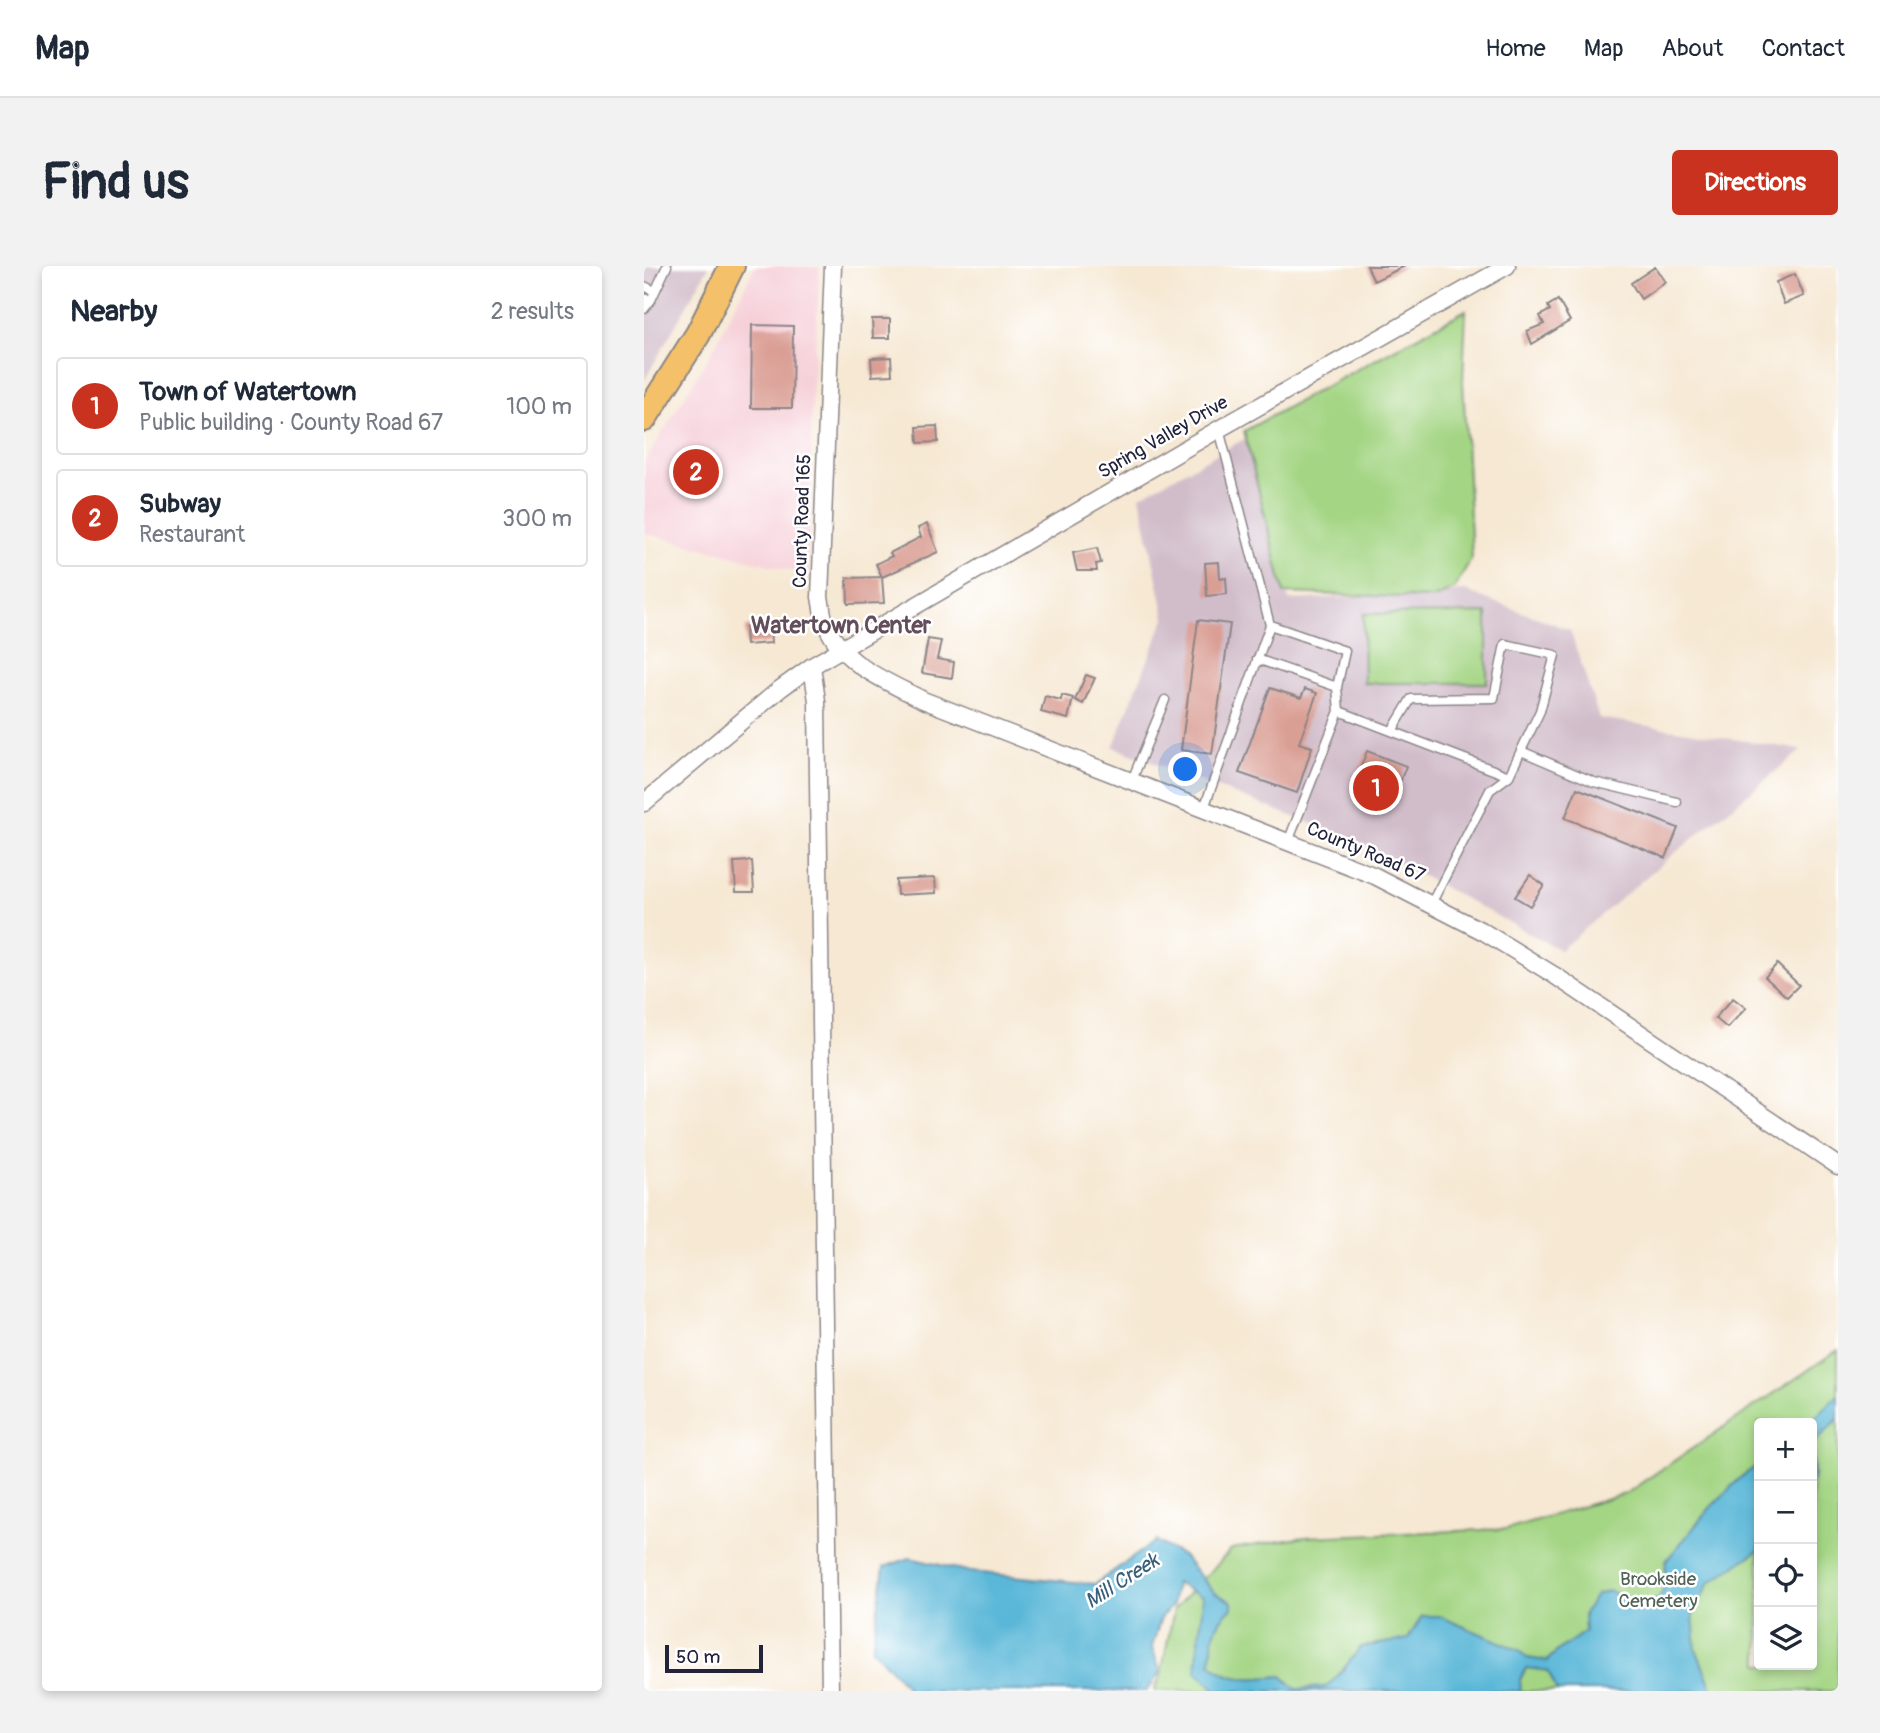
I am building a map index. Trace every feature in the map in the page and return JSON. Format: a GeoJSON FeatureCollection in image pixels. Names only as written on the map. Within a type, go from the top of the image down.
{"type":"FeatureCollection","features":[{"type":"Feature","properties":{"kind":"main road"},"geometry":{"type":"LineString","coordinates":[[646,412],[698,334],[733,266]]}},
{"type":"Feature","properties":{"kind":"street","name":"County Road 165"},"geometry":{"type":"LineString","coordinates":[[834,266],[820,597],[826,625],[841,648]]}},
{"type":"Feature","properties":{"kind":"street","name":"Spring Valley Drive"},"geometry":{"type":"LineString","coordinates":[[841,648],[1507,266]]}},
{"type":"Feature","properties":{"kind":"street"},"geometry":{"type":"LineString","coordinates":[[644,803],[780,689],[841,648]]}},
{"type":"Feature","properties":{"kind":"street","name":"County Road 67"},"geometry":{"type":"LineString","coordinates":[[841,648],[862,668],[923,699],[1374,876],[1432,904],[1554,975],[1838,1166]]}},
{"type":"Feature","properties":{"kind":"street"},"geometry":{"type":"LineString","coordinates":[[812,666],[817,701],[824,1113],[824,1405],[830,1691]]}},
{"type":"Feature","properties":{"kind":"lane"},"geometry":{"type":"LineString","coordinates":[[644,309],[667,266]]}},
{"type":"Feature","properties":{"kind":"lane"},"geometry":{"type":"LineString","coordinates":[[644,286],[655,291]]}},
{"type":"Feature","properties":{"kind":"lane"},"geometry":{"type":"LineString","coordinates":[[1204,808],[1270,625],[1219,429]]}},
{"type":"Feature","properties":{"kind":"lane"},"geometry":{"type":"LineString","coordinates":[[1270,625],[1345,651],[1337,687],[1339,711],[1288,842]]}},
{"type":"Feature","properties":{"kind":"lane"},"geometry":{"type":"LineString","coordinates":[[1392,731],[1411,699],[1494,698],[1505,644],[1555,655],[1540,711],[1509,776],[1490,790],[1432,904]]}},
{"type":"Feature","properties":{"kind":"lane"},"geometry":{"type":"LineString","coordinates":[[1257,659],[1337,687]]}},
{"type":"Feature","properties":{"kind":"lane"},"geometry":{"type":"LineString","coordinates":[[1132,780],[1165,701]]}},
{"type":"Feature","properties":{"kind":"lane"},"geometry":{"type":"LineString","coordinates":[[1339,711],[1509,776]]}},
{"type":"Feature","properties":{"kind":"lane"},"geometry":{"type":"LineString","coordinates":[[1521,751],[1594,782],[1677,802]]}},
{"type":"Feature","properties":{"kind":"shaded area"},"geometry":{"type":"Polygon","coordinates":[[[644,266],[709,266],[644,381],[644,266]]]}},
{"type":"Feature","properties":{"kind":"shaded area"},"geometry":{"type":"Polygon","coordinates":[[[755,266],[820,266],[812,401],[808,575],[644,533],[644,463],[711,353],[755,266]]]}},
{"type":"Feature","properties":{"kind":"shaded area"},"geometry":{"type":"Polygon","coordinates":[[[1248,437],[1289,600],[1465,591],[1570,630],[1599,718],[1802,750],[1560,950],[1362,843],[1113,747],[1165,618],[1140,496],[1248,437]]]}},
{"type":"Feature","properties":{"kind":"green space"},"geometry":{"type":"Polygon","coordinates":[[[1466,310],[1463,381],[1472,557],[1455,588],[1434,598],[1284,593],[1244,431],[1466,310]]]}},
{"type":"Feature","properties":{"kind":"green space"},"geometry":{"type":"Polygon","coordinates":[[[1487,613],[1487,683],[1364,683],[1363,614],[1487,613]]]}},
{"type":"Feature","properties":{"kind":"green space","name":"Brookside Cemetery"},"geometry":{"type":"Polygon","coordinates":[[[1838,1350],[1838,1691],[1154,1691],[1161,1675],[1174,1609],[1232,1549],[1305,1537],[1506,1529],[1625,1494],[1838,1350]]]}},
{"type":"Feature","properties":{"kind":"water"},"geometry":{"type":"Polygon","coordinates":[[[1838,1395],[1838,1419],[1817,1440],[1817,1418],[1814,1418],[1838,1395]]]}},
{"type":"Feature","properties":{"kind":"water","name":"Mill Creek"},"geometry":{"type":"Polygon","coordinates":[[[1754,1468],[1754,1553],[1709,1583],[1693,1614],[1696,1649],[1713,1691],[1557,1691],[1548,1671],[1526,1668],[1520,1680],[1521,1691],[1218,1691],[1196,1672],[1203,1597],[1176,1583],[1172,1606],[1161,1617],[1152,1647],[1160,1672],[1147,1691],[905,1691],[907,1687],[872,1649],[884,1567],[910,1558],[971,1572],[1095,1584],[1156,1541],[1182,1555],[1215,1593],[1232,1602],[1232,1608],[1217,1626],[1211,1663],[1218,1670],[1235,1677],[1282,1676],[1296,1689],[1325,1687],[1336,1678],[1361,1647],[1408,1639],[1422,1616],[1439,1616],[1519,1650],[1527,1658],[1547,1661],[1585,1631],[1584,1614],[1596,1595],[1609,1591],[1642,1604],[1657,1600],[1663,1591],[1666,1561],[1710,1508],[1754,1468]]]}},
{"type":"Feature","properties":{"kind":"building"},"geometry":{"type":"Polygon","coordinates":[[[1367,266],[1405,266],[1374,281],[1367,266]]]}},
{"type":"Feature","properties":{"kind":"building"},"geometry":{"type":"Polygon","coordinates":[[[1655,267],[1665,282],[1641,299],[1631,283],[1655,267]]]}},
{"type":"Feature","properties":{"kind":"building"},"geometry":{"type":"Polygon","coordinates":[[[1795,274],[1804,296],[1784,304],[1776,282],[1795,274]]]}},
{"type":"Feature","properties":{"kind":"building"},"geometry":{"type":"Polygon","coordinates":[[[1558,300],[1570,321],[1532,344],[1527,331],[1544,324],[1540,316],[1550,310],[1548,306],[1558,300]]]}},
{"type":"Feature","properties":{"kind":"building"},"geometry":{"type":"Polygon","coordinates":[[[872,319],[890,319],[890,338],[873,338],[872,319]]]}},
{"type":"Feature","properties":{"kind":"building"},"geometry":{"type":"Polygon","coordinates":[[[752,325],[793,326],[792,408],[751,408],[752,325]]]}},
{"type":"Feature","properties":{"kind":"building"},"geometry":{"type":"Polygon","coordinates":[[[891,357],[892,375],[872,376],[871,358],[891,357]]]}},
{"type":"Feature","properties":{"kind":"building"},"geometry":{"type":"Polygon","coordinates":[[[937,426],[938,442],[918,443],[917,427],[937,426]]]}},
{"type":"Feature","properties":{"kind":"building"},"geometry":{"type":"Polygon","coordinates":[[[699,452],[712,486],[694,493],[681,458],[699,452]]]}},
{"type":"Feature","properties":{"kind":"building"},"geometry":{"type":"Polygon","coordinates":[[[927,524],[938,552],[882,577],[876,564],[892,556],[890,553],[921,537],[918,528],[927,524]]]}},
{"type":"Feature","properties":{"kind":"building"},"geometry":{"type":"Polygon","coordinates":[[[1097,548],[1101,563],[1096,564],[1097,571],[1077,571],[1073,553],[1097,548]]]}},
{"type":"Feature","properties":{"kind":"building"},"geometry":{"type":"Polygon","coordinates":[[[1219,562],[1220,579],[1226,578],[1227,594],[1207,596],[1205,563],[1219,562]]]}},
{"type":"Feature","properties":{"kind":"building"},"geometry":{"type":"Polygon","coordinates":[[[882,577],[884,603],[848,604],[847,578],[882,577]]]}},
{"type":"Feature","properties":{"kind":"building"},"geometry":{"type":"Polygon","coordinates":[[[1198,620],[1230,624],[1212,754],[1181,750],[1198,620]]]}},
{"type":"Feature","properties":{"kind":"building"},"geometry":{"type":"Polygon","coordinates":[[[770,626],[771,643],[746,645],[745,627],[770,626]]]}},
{"type":"Feature","properties":{"kind":"building"},"geometry":{"type":"Polygon","coordinates":[[[928,639],[941,641],[937,659],[954,662],[952,678],[922,673],[928,639]]]}},
{"type":"Feature","properties":{"kind":"building"},"geometry":{"type":"Polygon","coordinates":[[[1086,675],[1095,678],[1083,704],[1075,700],[1086,675]]]}},
{"type":"Feature","properties":{"kind":"building"},"geometry":{"type":"Polygon","coordinates":[[[1270,688],[1301,698],[1305,689],[1317,693],[1299,743],[1312,747],[1297,793],[1239,773],[1270,688]]]}},
{"type":"Feature","properties":{"kind":"building"},"geometry":{"type":"Polygon","coordinates":[[[1062,695],[1073,698],[1068,719],[1041,712],[1045,696],[1061,700],[1062,695]]]}},
{"type":"Feature","properties":{"kind":"building"},"geometry":{"type":"Polygon","coordinates":[[[1367,751],[1406,766],[1391,805],[1352,790],[1367,751]]]}},
{"type":"Feature","properties":{"kind":"building"},"geometry":{"type":"Polygon","coordinates":[[[1577,788],[1678,828],[1666,858],[1565,818],[1577,788]]]}},
{"type":"Feature","properties":{"kind":"building"},"geometry":{"type":"Polygon","coordinates":[[[752,861],[754,892],[736,892],[734,862],[752,861]]]}},
{"type":"Feature","properties":{"kind":"building"},"geometry":{"type":"Polygon","coordinates":[[[1530,875],[1544,885],[1530,906],[1515,897],[1530,875]]]}},
{"type":"Feature","properties":{"kind":"building"},"geometry":{"type":"Polygon","coordinates":[[[935,878],[936,893],[897,895],[896,880],[935,878]]]}},
{"type":"Feature","properties":{"kind":"building"},"geometry":{"type":"Polygon","coordinates":[[[1777,964],[1799,985],[1787,997],[1765,977],[1777,964]]]}},
{"type":"Feature","properties":{"kind":"building"},"geometry":{"type":"Polygon","coordinates":[[[1733,998],[1746,1008],[1727,1028],[1715,1018],[1733,998]]]}},
{"type":"Feature","properties":{"kind":"place","name":"Subway"},"geometry":{"type":"Point","coordinates":[696,472]}},
{"type":"Feature","properties":{"kind":"place","name":"Town of Watertown"},"geometry":{"type":"Point","coordinates":[1376,788]}},
{"type":"Feature","properties":{"kind":"district","name":"Watertown Center"},"geometry":{"type":"Point","coordinates":[841,625]}}]}
